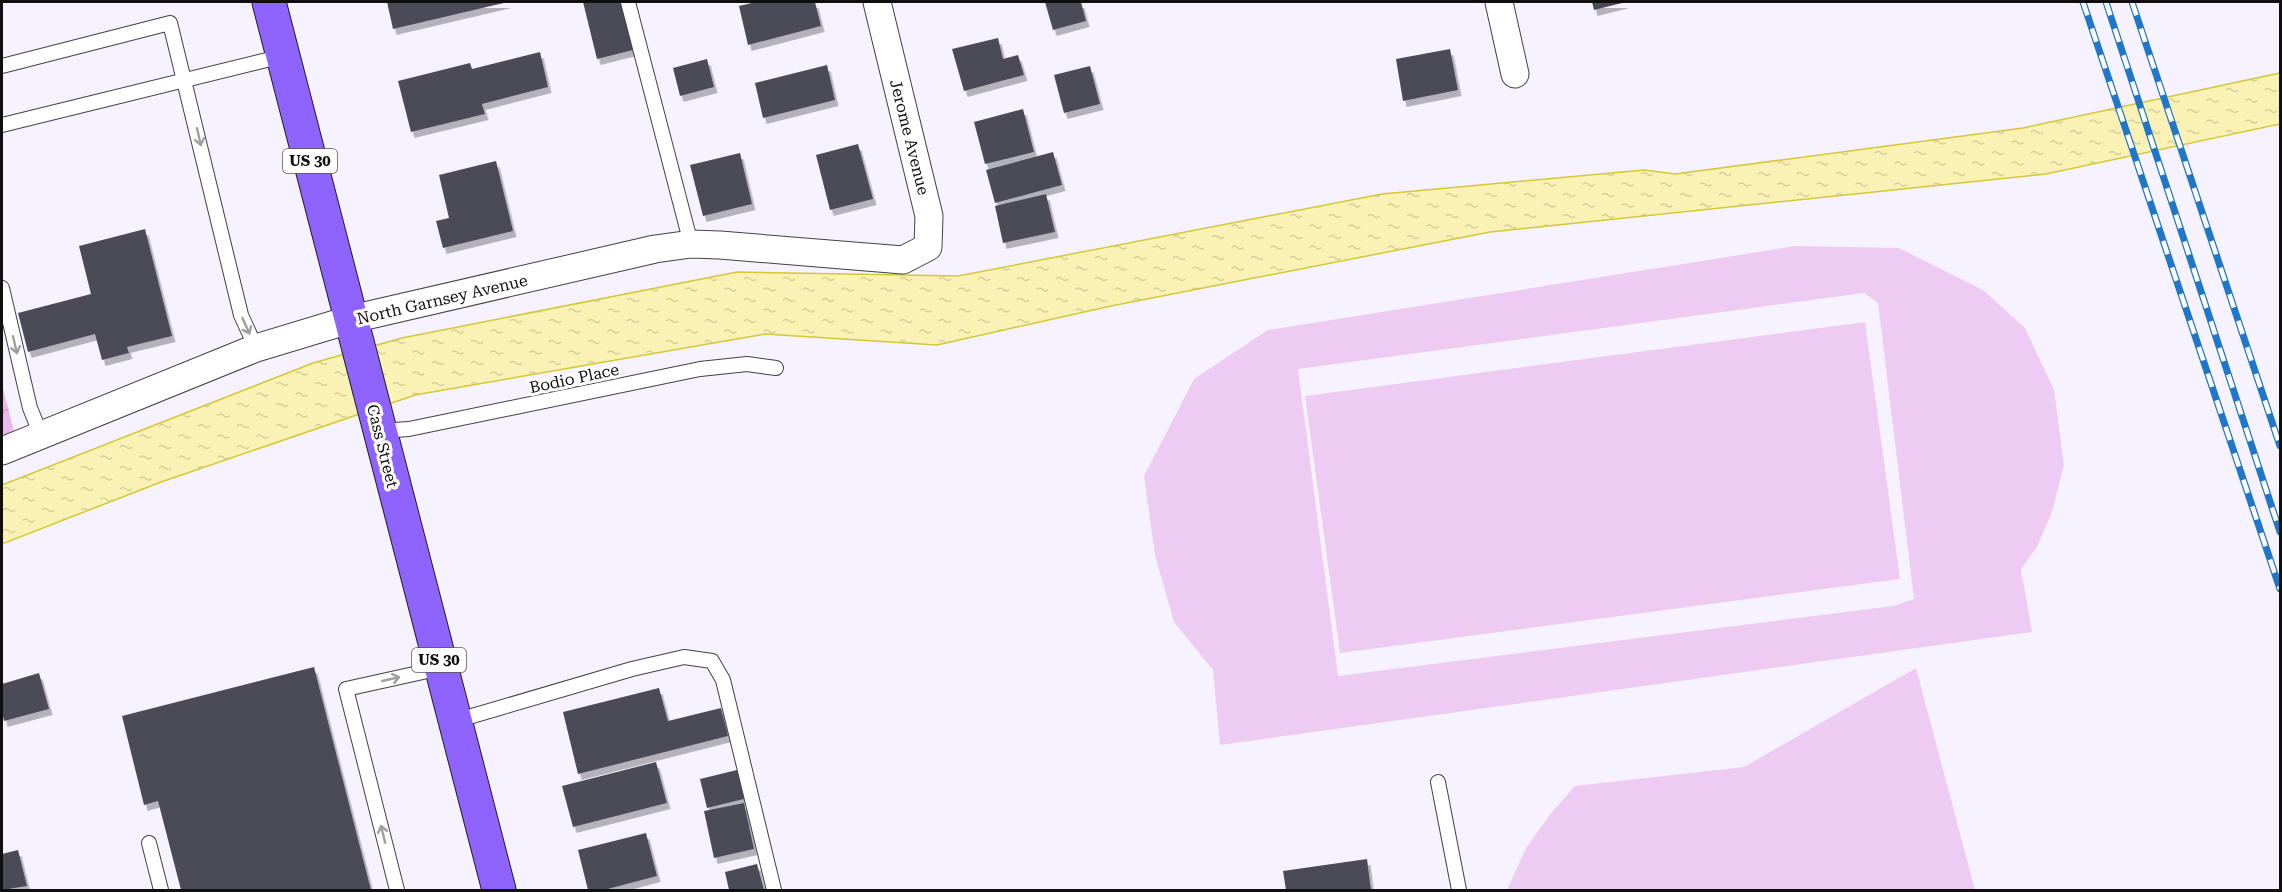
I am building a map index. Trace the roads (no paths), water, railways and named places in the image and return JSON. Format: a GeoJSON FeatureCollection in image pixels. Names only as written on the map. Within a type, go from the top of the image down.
{"type":"FeatureCollection","features":[{"type":"Feature","properties":{"kind":"main road","name":"Cass Street"},"geometry":{"type":"LineString","coordinates":[[269,2],[499,891]]}},
{"type":"Feature","properties":{"kind":"street","name":"Jerome Avenue"},"geometry":{"type":"LineString","coordinates":[[877,2],[928,216],[928,247],[903,260]]}},
{"type":"Feature","properties":{"kind":"street"},"geometry":{"type":"LineString","coordinates":[[1499,2],[1515,74]]}},
{"type":"Feature","properties":{"kind":"street","name":"North Garnsey Avenue"},"geometry":{"type":"LineString","coordinates":[[2,452],[256,348],[352,320],[655,249],[691,244],[903,260]]}},
{"type":"Feature","properties":{"kind":"lane"},"geometry":{"type":"LineString","coordinates":[[628,2],[691,244]]}},
{"type":"Feature","properties":{"kind":"lane"},"geometry":{"type":"LineString","coordinates":[[2,66],[170,23],[186,80],[241,315],[256,348]]}},
{"type":"Feature","properties":{"kind":"lane"},"geometry":{"type":"LineString","coordinates":[[2,125],[284,56]]}},
{"type":"Feature","properties":{"kind":"lane"},"geometry":{"type":"LineString","coordinates":[[2,288],[30,408],[41,435]]}},
{"type":"Feature","properties":{"kind":"lane","name":"Bodio Place"},"geometry":{"type":"LineString","coordinates":[[379,431],[409,429],[700,369],[747,364],[777,368]]}},
{"type":"Feature","properties":{"kind":"lane"},"geometry":{"type":"LineString","coordinates":[[455,721],[632,669],[684,657],[712,661],[723,680],[774,891]]}},
{"type":"Feature","properties":{"kind":"lane"},"geometry":{"type":"LineString","coordinates":[[397,891],[346,689],[441,668]]}},
{"type":"Feature","properties":{"kind":"lane"},"geometry":{"type":"LineString","coordinates":[[1438,782],[1459,891]]}},
{"type":"Feature","properties":{"kind":"lane"},"geometry":{"type":"LineString","coordinates":[[149,843],[161,891]]}},
{"type":"Feature","properties":{"kind":"water"},"geometry":{"type":"Polygon","coordinates":[[[2280,73],[2280,124],[2046,174],[1490,232],[1111,306],[937,345],[765,334],[415,395],[161,482],[2,544],[2,485],[313,363],[402,338],[737,272],[958,276],[1382,194],[1644,170],[1675,174],[2023,128],[2280,73]]]}},
{"type":"Feature","properties":{"kind":"railway"},"geometry":{"type":"LineString","coordinates":[[2083,2],[2280,589]]}},
{"type":"Feature","properties":{"kind":"railway"},"geometry":{"type":"LineString","coordinates":[[2106,2],[2280,532]]}},
{"type":"Feature","properties":{"kind":"railway"},"geometry":{"type":"LineString","coordinates":[[2132,2],[2280,446]]}}]}
